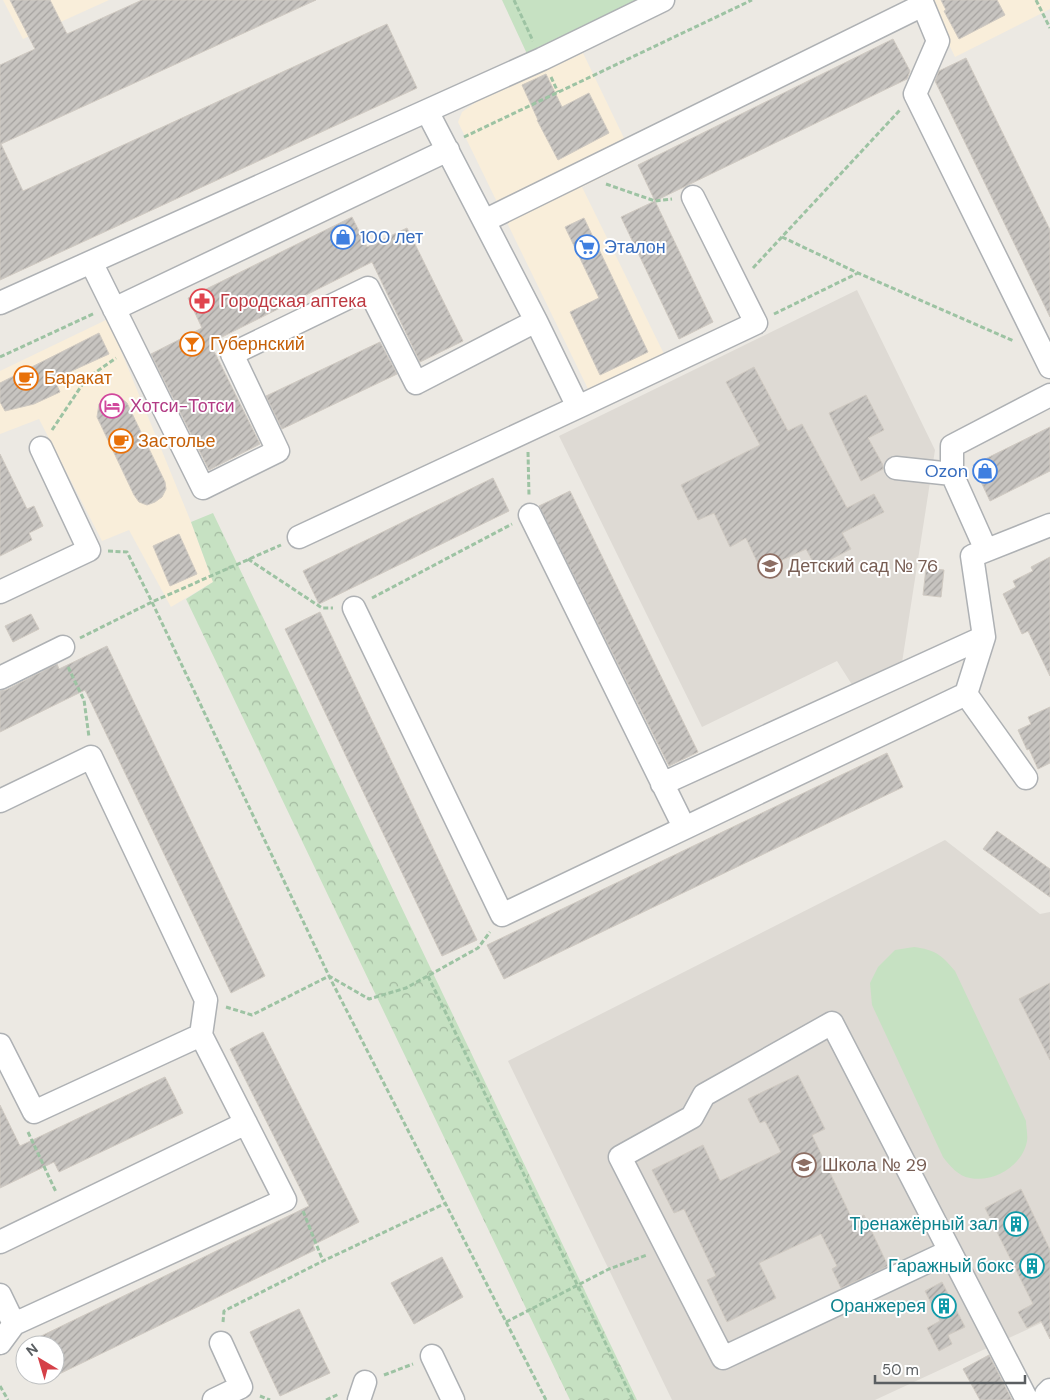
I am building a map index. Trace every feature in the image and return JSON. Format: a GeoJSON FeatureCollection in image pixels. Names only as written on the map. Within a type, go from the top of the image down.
{"type":"FeatureCollection","features":[{"type":"Feature","properties":{"kind":"street"},"geometry":{"type":"LineString","coordinates":[[0,303],[542,59],[663,0]]}},
{"type":"Feature","properties":{"kind":"street"},"geometry":{"type":"LineString","coordinates":[[484,220],[922,3],[938,40],[915,94],[1047,360]]}},
{"type":"Feature","properties":{"kind":"street"},"geometry":{"type":"LineString","coordinates":[[427,110],[536,321],[578,407]]}},
{"type":"Feature","properties":{"kind":"street"},"geometry":{"type":"LineString","coordinates":[[114,309],[448,150]]}},
{"type":"Feature","properties":{"kind":"street"},"geometry":{"type":"LineString","coordinates":[[299,537],[756,323],[693,197]]}},
{"type":"Feature","properties":{"kind":"street"},"geometry":{"type":"LineString","coordinates":[[91,262],[203,488],[278,451],[232,354],[368,288],[416,383],[536,321]]}},
{"type":"Feature","properties":{"kind":"street"},"geometry":{"type":"LineString","coordinates":[[986,550],[952,474],[952,446],[1050,395]]}},
{"type":"Feature","properties":{"kind":"street"},"geometry":{"type":"LineString","coordinates":[[0,592],[90,550],[41,448]]}},
{"type":"Feature","properties":{"kind":"street"},"geometry":{"type":"LineString","coordinates":[[896,468],[952,474]]}},
{"type":"Feature","properties":{"kind":"street"},"geometry":{"type":"LineString","coordinates":[[530,515],[684,827]]}},
{"type":"Feature","properties":{"kind":"street"},"geometry":{"type":"LineString","coordinates":[[354,608],[502,915],[966,694],[984,637],[972,556],[1050,525]]}},
{"type":"Feature","properties":{"kind":"street"},"geometry":{"type":"LineString","coordinates":[[662,784],[984,637]]}},
{"type":"Feature","properties":{"kind":"street"},"geometry":{"type":"LineString","coordinates":[[0,678],[61,648]]}},
{"type":"Feature","properties":{"kind":"street"},"geometry":{"type":"LineString","coordinates":[[966,694],[1026,778]]}},
{"type":"Feature","properties":{"kind":"street"},"geometry":{"type":"LineString","coordinates":[[0,801],[91,757],[206,1000],[201,1035],[285,1200],[14,1324],[0,1342]]}},
{"type":"Feature","properties":{"kind":"street"},"geometry":{"type":"LineString","coordinates":[[950,1251],[723,1358],[620,1157],[692,1116],[704,1095],[832,1023],[950,1251],[1042,1397]]}},
{"type":"Feature","properties":{"kind":"street"},"geometry":{"type":"LineString","coordinates":[[0,1045],[34,1112],[201,1035]]}},
{"type":"Feature","properties":{"kind":"street"},"geometry":{"type":"LineString","coordinates":[[0,1242],[246,1123]]}},
{"type":"Feature","properties":{"kind":"street"},"geometry":{"type":"LineString","coordinates":[[0,1295],[14,1324]]}},
{"type":"Feature","properties":{"kind":"street"},"geometry":{"type":"LineString","coordinates":[[214,1400],[241,1387],[221,1343]]}},
{"type":"Feature","properties":{"kind":"street"},"geometry":{"type":"LineString","coordinates":[[432,1356],[453,1400]]}},
{"type":"Feature","properties":{"kind":"path"},"geometry":{"type":"LineString","coordinates":[[514,0],[534,44]]}},
{"type":"Feature","properties":{"kind":"path"},"geometry":{"type":"LineString","coordinates":[[1036,0],[1050,28]]}},
{"type":"Feature","properties":{"kind":"path"},"geometry":{"type":"LineString","coordinates":[[737,285],[915,94]]}},
{"type":"Feature","properties":{"kind":"path"},"geometry":{"type":"LineString","coordinates":[[577,175],[655,201],[693,197]]}},
{"type":"Feature","properties":{"kind":"path"},"geometry":{"type":"LineString","coordinates":[[782,237],[1047,360]]}},
{"type":"Feature","properties":{"kind":"path"},"geometry":{"type":"LineString","coordinates":[[756,323],[858,273]]}},
{"type":"Feature","properties":{"kind":"path"},"geometry":{"type":"LineString","coordinates":[[41,448],[86,379],[133,347]]}},
{"type":"Feature","properties":{"kind":"path"},"geometry":{"type":"LineString","coordinates":[[248,559],[322,608],[354,608],[530,515],[528,431]]}},
{"type":"Feature","properties":{"kind":"path"},"geometry":{"type":"LineString","coordinates":[[91,757],[84,700],[61,648],[152,602],[299,537]]}},
{"type":"Feature","properties":{"kind":"path"},"geometry":{"type":"LineString","coordinates":[[90,550],[127,552],[329,976],[546,1400]]}},
{"type":"Feature","properties":{"kind":"path"},"geometry":{"type":"LineString","coordinates":[[329,976],[369,999],[406,988],[478,948],[502,915]]}},
{"type":"Feature","properties":{"kind":"path"},"geometry":{"type":"LineString","coordinates":[[206,1000],[252,1015],[329,976]]}},
{"type":"Feature","properties":{"kind":"path"},"geometry":{"type":"LineString","coordinates":[[428,976],[576,1286],[633,1400]]}},
{"type":"Feature","properties":{"kind":"path"},"geometry":{"type":"LineString","coordinates":[[34,1112],[28,1134],[65,1210]]}},
{"type":"Feature","properties":{"kind":"path"},"geometry":{"type":"LineString","coordinates":[[285,1200],[300,1204],[323,1262]]}},
{"type":"Feature","properties":{"kind":"path"},"geometry":{"type":"LineString","coordinates":[[221,1343],[224,1310],[446,1204]]}},
{"type":"Feature","properties":{"kind":"path"},"geometry":{"type":"LineString","coordinates":[[506,1322],[609,1269],[667,1248]]}},
{"type":"Feature","properties":{"kind":"path"},"geometry":{"type":"LineString","coordinates":[[362,1391],[432,1356]]}},
{"type":"Feature","properties":{"kind":"path"},"geometry":{"type":"LineString","coordinates":[[0,1386],[8,1400]]}},
{"type":"Feature","properties":{"kind":"shaded area"},"geometry":{"type":"Polygon","coordinates":[[[3,0],[109,0],[23,39],[3,0]]]}},
{"type":"Feature","properties":{"kind":"shaded area"},"geometry":{"type":"Polygon","coordinates":[[[928,0],[1050,0],[1050,9],[955,57],[928,0]]]}},
{"type":"Feature","properties":{"kind":"shaded area"},"geometry":{"type":"Polygon","coordinates":[[[583,53],[635,161],[582,187],[666,358],[590,393],[458,122],[462,112],[476,102],[583,53]]]}},
{"type":"Feature","properties":{"kind":"shaded area","name":"Детский сад № 76"},"geometry":{"type":"Polygon","coordinates":[[[857,290],[935,450],[901,669],[856,691],[837,661],[702,727],[559,436],[857,290]]]}},
{"type":"Feature","properties":{"kind":"shaded area"},"geometry":{"type":"Polygon","coordinates":[[[108,319],[191,522],[213,582],[171,607],[129,530],[102,541],[39,419],[0,434],[0,371],[108,319]]]}},
{"type":"Feature","properties":{"kind":"shaded area","name":"Школа № 29"},"geometry":{"type":"Polygon","coordinates":[[[945,840],[1040,914],[1050,912],[1050,1319],[875,1400],[672,1400],[508,1061],[945,840]]]}},
{"type":"Feature","properties":{"kind":"green space"},"geometry":{"type":"Polygon","coordinates":[[[502,0],[645,0],[528,56],[502,0]]]}},
{"type":"Feature","properties":{"kind":"green space"},"geometry":{"type":"Polygon","coordinates":[[[213,513],[637,1400],[570,1400],[186,599],[213,582],[191,522],[213,513]]]}},
{"type":"Feature","properties":{"kind":"green space"},"geometry":{"type":"Polygon","coordinates":[[[914,947],[937,954],[946,960],[955,971],[1026,1121],[1027,1139],[1020,1158],[1014,1165],[998,1175],[979,1179],[970,1178],[962,1175],[948,1164],[872,1005],[870,983],[878,967],[895,950],[914,947]]]}},
{"type":"Feature","properties":{"kind":"building"},"geometry":{"type":"Polygon","coordinates":[[[10,0],[50,0],[67,34],[142,0],[316,0],[1,144],[23,191],[387,24],[417,88],[0,280],[0,65],[35,49],[10,0]]]}},
{"type":"Feature","properties":{"kind":"building"},"geometry":{"type":"Polygon","coordinates":[[[941,0],[997,0],[1005,15],[959,39],[944,11],[946,10],[941,0]]]}},
{"type":"Feature","properties":{"kind":"building"},"geometry":{"type":"Polygon","coordinates":[[[893,39],[910,71],[907,79],[655,201],[638,165],[893,39]]]}},
{"type":"Feature","properties":{"kind":"building"},"geometry":{"type":"Polygon","coordinates":[[[966,58],[1050,230],[1050,317],[935,81],[939,71],[966,58]]]}},
{"type":"Feature","properties":{"kind":"building"},"geometry":{"type":"Polygon","coordinates":[[[546,74],[562,107],[589,93],[609,133],[558,160],[537,120],[522,85],[546,74]]]}},
{"type":"Feature","properties":{"kind":"building"},"geometry":{"type":"Polygon","coordinates":[[[655,201],[713,322],[679,339],[621,217],[655,201]]]}},
{"type":"Feature","properties":{"kind":"building"},"geometry":{"type":"Polygon","coordinates":[[[352,217],[367,247],[407,228],[463,341],[420,362],[372,262],[210,343],[260,444],[209,470],[151,354],[202,328],[188,298],[352,217]]]}},
{"type":"Feature","properties":{"kind":"building"},"geometry":{"type":"Polygon","coordinates":[[[584,218],[648,352],[600,375],[570,312],[599,298],[565,227],[584,218]]]}},
{"type":"Feature","properties":{"kind":"building"},"geometry":{"type":"Polygon","coordinates":[[[99,333],[109,354],[54,379],[60,392],[34,404],[5,411],[0,402],[0,383],[99,333]]]}},
{"type":"Feature","properties":{"kind":"building"},"geometry":{"type":"Polygon","coordinates":[[[380,342],[397,374],[282,429],[266,396],[380,342]]]}},
{"type":"Feature","properties":{"kind":"building"},"geometry":{"type":"Polygon","coordinates":[[[754,367],[788,431],[802,424],[847,508],[874,494],[884,512],[842,533],[851,549],[816,567],[806,549],[761,570],[746,538],[730,547],[714,513],[698,520],[681,485],[760,445],[726,382],[754,367]]]}},
{"type":"Feature","properties":{"kind":"building"},"geometry":{"type":"Polygon","coordinates":[[[866,395],[884,430],[868,438],[883,465],[883,469],[861,481],[829,413],[866,395]]]}},
{"type":"Feature","properties":{"kind":"building"},"geometry":{"type":"Polygon","coordinates":[[[114,396],[121,398],[127,403],[165,482],[166,489],[162,497],[147,505],[139,502],[134,495],[97,417],[99,404],[105,398],[114,396]]]}},
{"type":"Feature","properties":{"kind":"building"},"geometry":{"type":"Polygon","coordinates":[[[1050,427],[1050,471],[990,501],[973,465],[1050,427]]]}},
{"type":"Feature","properties":{"kind":"building"},"geometry":{"type":"Polygon","coordinates":[[[0,454],[27,509],[34,506],[43,526],[29,533],[32,540],[0,556],[0,454]]]}},
{"type":"Feature","properties":{"kind":"building"},"geometry":{"type":"Polygon","coordinates":[[[493,478],[509,511],[319,604],[303,571],[493,478]]]}},
{"type":"Feature","properties":{"kind":"building"},"geometry":{"type":"Polygon","coordinates":[[[570,491],[698,752],[669,766],[539,506],[570,491]]]}},
{"type":"Feature","properties":{"kind":"building"},"geometry":{"type":"Polygon","coordinates":[[[179,534],[197,574],[170,586],[153,546],[179,534]]]}},
{"type":"Feature","properties":{"kind":"building"},"geometry":{"type":"Polygon","coordinates":[[[1050,557],[1050,676],[1028,631],[1022,634],[1003,594],[1016,587],[1013,581],[1033,571],[1031,567],[1050,557]]]}},
{"type":"Feature","properties":{"kind":"building"},"geometry":{"type":"Polygon","coordinates":[[[926,568],[944,570],[941,597],[923,595],[926,568]]]}},
{"type":"Feature","properties":{"kind":"building"},"geometry":{"type":"Polygon","coordinates":[[[320,612],[477,940],[442,956],[285,629],[320,612]]]}},
{"type":"Feature","properties":{"kind":"building"},"geometry":{"type":"Polygon","coordinates":[[[31,614],[39,629],[13,642],[5,626],[31,614]]]}},
{"type":"Feature","properties":{"kind":"building"},"geometry":{"type":"Polygon","coordinates":[[[107,646],[265,976],[231,993],[85,690],[0,732],[0,691],[6,690],[57,664],[59,669],[107,646]]]}},
{"type":"Feature","properties":{"kind":"building"},"geometry":{"type":"Polygon","coordinates":[[[1050,707],[1050,763],[1038,769],[1018,730],[1031,724],[1028,717],[1050,707]]]}},
{"type":"Feature","properties":{"kind":"building"},"geometry":{"type":"Polygon","coordinates":[[[887,753],[903,787],[504,979],[487,945],[887,753]]]}},
{"type":"Feature","properties":{"kind":"building"},"geometry":{"type":"Polygon","coordinates":[[[997,831],[1050,869],[1050,897],[983,849],[997,831]]]}},
{"type":"Feature","properties":{"kind":"building"},"geometry":{"type":"Polygon","coordinates":[[[1050,983],[1050,1060],[1019,999],[1050,983]]]}},
{"type":"Feature","properties":{"kind":"building"},"geometry":{"type":"Polygon","coordinates":[[[263,1032],[359,1222],[313,1245],[315,1250],[65,1371],[65,1335],[43,1335],[309,1206],[230,1049],[263,1032]]]}},
{"type":"Feature","properties":{"kind":"building"},"geometry":{"type":"Polygon","coordinates":[[[798,1075],[825,1129],[812,1135],[853,1221],[864,1215],[888,1266],[841,1288],[832,1269],[837,1266],[821,1234],[759,1263],[776,1298],[727,1322],[707,1280],[716,1276],[684,1209],[674,1213],[652,1170],[703,1145],[720,1181],[781,1152],[765,1121],[760,1123],[748,1099],[798,1075]]]}},
{"type":"Feature","properties":{"kind":"building"},"geometry":{"type":"Polygon","coordinates":[[[165,1077],[183,1113],[59,1172],[54,1162],[0,1188],[0,1105],[20,1146],[165,1077]]]}},
{"type":"Feature","properties":{"kind":"building"},"geometry":{"type":"Polygon","coordinates":[[[1021,1189],[1050,1250],[1050,1339],[1041,1321],[1027,1328],[1018,1312],[1033,1304],[985,1208],[1021,1189]]]}},
{"type":"Feature","properties":{"kind":"building"},"geometry":{"type":"Polygon","coordinates":[[[442,1257],[463,1297],[414,1324],[391,1283],[442,1257]]]}},
{"type":"Feature","properties":{"kind":"building","name":"Оранжерея"},"geometry":{"type":"Polygon","coordinates":[[[942,1282],[965,1327],[948,1335],[952,1344],[939,1351],[927,1328],[940,1321],[925,1291],[942,1282]]]}},
{"type":"Feature","properties":{"kind":"building"},"geometry":{"type":"Polygon","coordinates":[[[299,1309],[330,1373],[280,1396],[250,1332],[299,1309]]]}},
{"type":"Feature","properties":{"kind":"building"},"geometry":{"type":"Polygon","coordinates":[[[989,1355],[1012,1400],[980,1400],[963,1369],[989,1355]]]}},
{"type":"Feature","properties":{"kind":"place","name":"100 лет"},"geometry":{"type":"Point","coordinates":[343,237]}},
{"type":"Feature","properties":{"kind":"place","name":"Эталон"},"geometry":{"type":"Point","coordinates":[587,247]}},
{"type":"Feature","properties":{"kind":"place","name":"Городская аптека"},"geometry":{"type":"Point","coordinates":[202,301]}},
{"type":"Feature","properties":{"kind":"place","name":"Губернский"},"geometry":{"type":"Point","coordinates":[192,344]}},
{"type":"Feature","properties":{"kind":"place","name":"Баракат"},"geometry":{"type":"Point","coordinates":[26,378]}},
{"type":"Feature","properties":{"kind":"place","name":"Хотси-Тотси"},"geometry":{"type":"Point","coordinates":[112,406]}},
{"type":"Feature","properties":{"kind":"place","name":"Застолье"},"geometry":{"type":"Point","coordinates":[121,441]}},
{"type":"Feature","properties":{"kind":"place","name":"Ozon"},"geometry":{"type":"Point","coordinates":[985,471]}},
{"type":"Feature","properties":{"kind":"place","name":"Детский сад № 76"},"geometry":{"type":"Point","coordinates":[770,566]}},
{"type":"Feature","properties":{"kind":"place","name":"Школа № 29"},"geometry":{"type":"Point","coordinates":[804,1165]}},
{"type":"Feature","properties":{"kind":"place","name":"Тренажёрный зал"},"geometry":{"type":"Point","coordinates":[1016,1224]}},
{"type":"Feature","properties":{"kind":"place","name":"Гаражный бокс"},"geometry":{"type":"Point","coordinates":[1032,1266]}},
{"type":"Feature","properties":{"kind":"place","name":"Оранжерея"},"geometry":{"type":"Point","coordinates":[944,1306]}}]}
